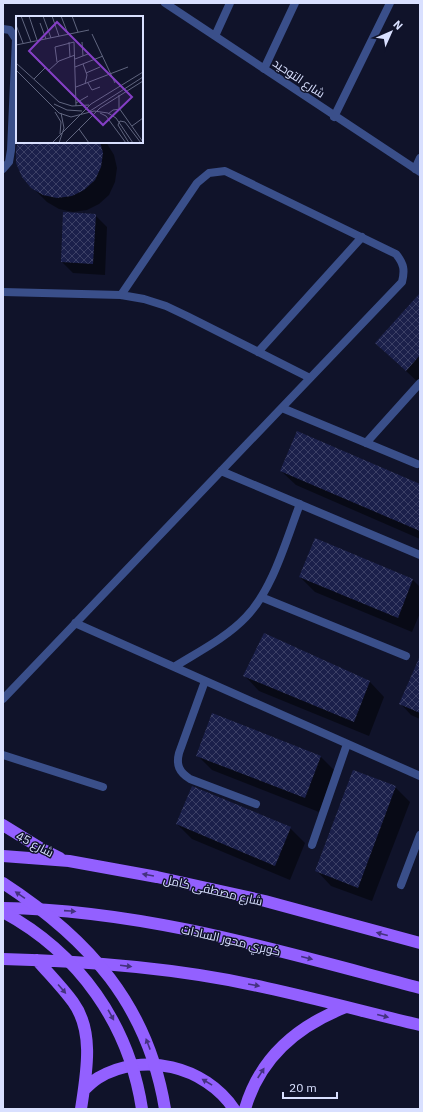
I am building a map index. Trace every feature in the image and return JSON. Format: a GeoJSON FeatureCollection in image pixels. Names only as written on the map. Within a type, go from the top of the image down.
{"type":"FeatureCollection","features":[{"type":"Feature","properties":{"kind":"main road","name":"شارع 45"},"geometry":{"type":"LineString","coordinates":[[3,826],[42,849],[68,862]]}},
{"type":"Feature","properties":{"kind":"main road","name":"شارع مصطفى كامل"},"geometry":{"type":"LineString","coordinates":[[3,856],[68,862],[157,877],[257,899],[420,943]]}},
{"type":"Feature","properties":{"kind":"main road"},"geometry":{"type":"LineString","coordinates":[[3,883],[56,921],[81,943],[113,981],[130,1006],[148,1045],[158,1074],[164,1109]]}},
{"type":"Feature","properties":{"kind":"main road","name":"كوبري محور السادات"},"geometry":{"type":"LineString","coordinates":[[3,908],[75,911],[147,921],[210,933],[420,988]]}},
{"type":"Feature","properties":{"kind":"main road"},"geometry":{"type":"LineString","coordinates":[[3,912],[41,935],[61,952],[95,990],[109,1010],[128,1052],[135,1072],[142,1109]]}},
{"type":"Feature","properties":{"kind":"main road"},"geometry":{"type":"LineString","coordinates":[[3,959],[106,964],[186,973],[266,988],[420,1025]]}},
{"type":"Feature","properties":{"kind":"main road"},"geometry":{"type":"LineString","coordinates":[[37,960],[74,1003],[84,1026],[88,1058],[81,1109]]}},
{"type":"Feature","properties":{"kind":"main road"},"geometry":{"type":"LineString","coordinates":[[245,1109],[258,1077],[271,1058],[286,1041],[304,1027],[324,1016],[346,1007]]}},
{"type":"Feature","properties":{"kind":"main road"},"geometry":{"type":"LineString","coordinates":[[84,1090],[98,1078],[120,1069],[143,1064],[167,1066],[190,1072],[211,1084],[228,1100],[234,1109]]}},
{"type":"Feature","properties":{"kind":"street","name":"شارع التوحيد"},"geometry":{"type":"LineString","coordinates":[[165,3],[417,171]]}},
{"type":"Feature","properties":{"kind":"street"},"geometry":{"type":"LineString","coordinates":[[215,36],[230,3]]}},
{"type":"Feature","properties":{"kind":"street"},"geometry":{"type":"LineString","coordinates":[[264,69],[295,3]]}},
{"type":"Feature","properties":{"kind":"street"},"geometry":{"type":"LineString","coordinates":[[334,117],[390,3]]}},
{"type":"Feature","properties":{"kind":"street"},"geometry":{"type":"LineString","coordinates":[[3,29],[10,30],[16,39],[11,150],[9,162],[3,169]]}},
{"type":"Feature","properties":{"kind":"street"},"geometry":{"type":"LineString","coordinates":[[417,171],[420,158]]}},
{"type":"Feature","properties":{"kind":"street"},"geometry":{"type":"LineString","coordinates":[[3,699],[402,282],[404,272],[403,262],[396,254],[225,171],[209,173],[197,183],[121,295]]}},
{"type":"Feature","properties":{"kind":"street"},"geometry":{"type":"LineString","coordinates":[[258,352],[362,237]]}},
{"type":"Feature","properties":{"kind":"street"},"geometry":{"type":"LineString","coordinates":[[3,292],[121,295],[144,299],[166,306],[310,378]]}},
{"type":"Feature","properties":{"kind":"street"},"geometry":{"type":"LineString","coordinates":[[366,443],[420,383]]}},
{"type":"Feature","properties":{"kind":"street"},"geometry":{"type":"LineString","coordinates":[[282,408],[417,464]]}},
{"type":"Feature","properties":{"kind":"street"},"geometry":{"type":"LineString","coordinates":[[222,471],[420,555]]}},
{"type":"Feature","properties":{"kind":"street"},"geometry":{"type":"LineString","coordinates":[[174,667],[228,632],[247,616],[261,597],[271,577],[300,504]]}},
{"type":"Feature","properties":{"kind":"street"},"geometry":{"type":"LineString","coordinates":[[261,597],[406,656]]}},
{"type":"Feature","properties":{"kind":"street"},"geometry":{"type":"LineString","coordinates":[[75,624],[420,776]]}},
{"type":"Feature","properties":{"kind":"street"},"geometry":{"type":"LineString","coordinates":[[205,681],[179,753],[177,760],[178,768],[183,775],[190,779],[256,804]]}},
{"type":"Feature","properties":{"kind":"street"},"geometry":{"type":"LineString","coordinates":[[312,845],[347,744]]}},
{"type":"Feature","properties":{"kind":"street"},"geometry":{"type":"LineString","coordinates":[[3,755],[103,787]]}},
{"type":"Feature","properties":{"kind":"street"},"geometry":{"type":"LineString","coordinates":[[402,885],[420,835]]}},
{"type":"Feature","properties":{"kind":"building"},"geometry":{"type":"Polygon","coordinates":[[[18,143],[100,143],[103,153],[101,167],[95,180],[84,190],[72,196],[57,198],[43,195],[31,188],[22,177],[16,163],[18,143]]]}},
{"type":"Feature","properties":{"kind":"building"},"geometry":{"type":"Polygon","coordinates":[[[63,212],[96,214],[93,264],[61,262],[63,212]]]}},
{"type":"Feature","properties":{"kind":"building"},"geometry":{"type":"Polygon","coordinates":[[[420,293],[420,355],[406,371],[375,343],[420,293]]]}},
{"type":"Feature","properties":{"kind":"building"},"geometry":{"type":"Polygon","coordinates":[[[297,431],[420,484],[420,531],[280,471],[297,431]]]}},
{"type":"Feature","properties":{"kind":"building"},"geometry":{"type":"Polygon","coordinates":[[[315,538],[413,579],[398,618],[299,577],[315,538]]]}},
{"type":"Feature","properties":{"kind":"building"},"geometry":{"type":"Polygon","coordinates":[[[264,633],[370,681],[354,722],[243,676],[264,633]]]}},
{"type":"Feature","properties":{"kind":"building"},"geometry":{"type":"Polygon","coordinates":[[[420,656],[420,713],[399,704],[420,656]]]}},
{"type":"Feature","properties":{"kind":"building"},"geometry":{"type":"Polygon","coordinates":[[[212,713],[321,756],[305,798],[196,756],[212,713]]]}},
{"type":"Feature","properties":{"kind":"building"},"geometry":{"type":"Polygon","coordinates":[[[353,770],[396,786],[358,888],[315,871],[353,770]]]}},
{"type":"Feature","properties":{"kind":"building"},"geometry":{"type":"Polygon","coordinates":[[[192,786],[291,827],[275,866],[176,824],[192,786]]]}}]}
